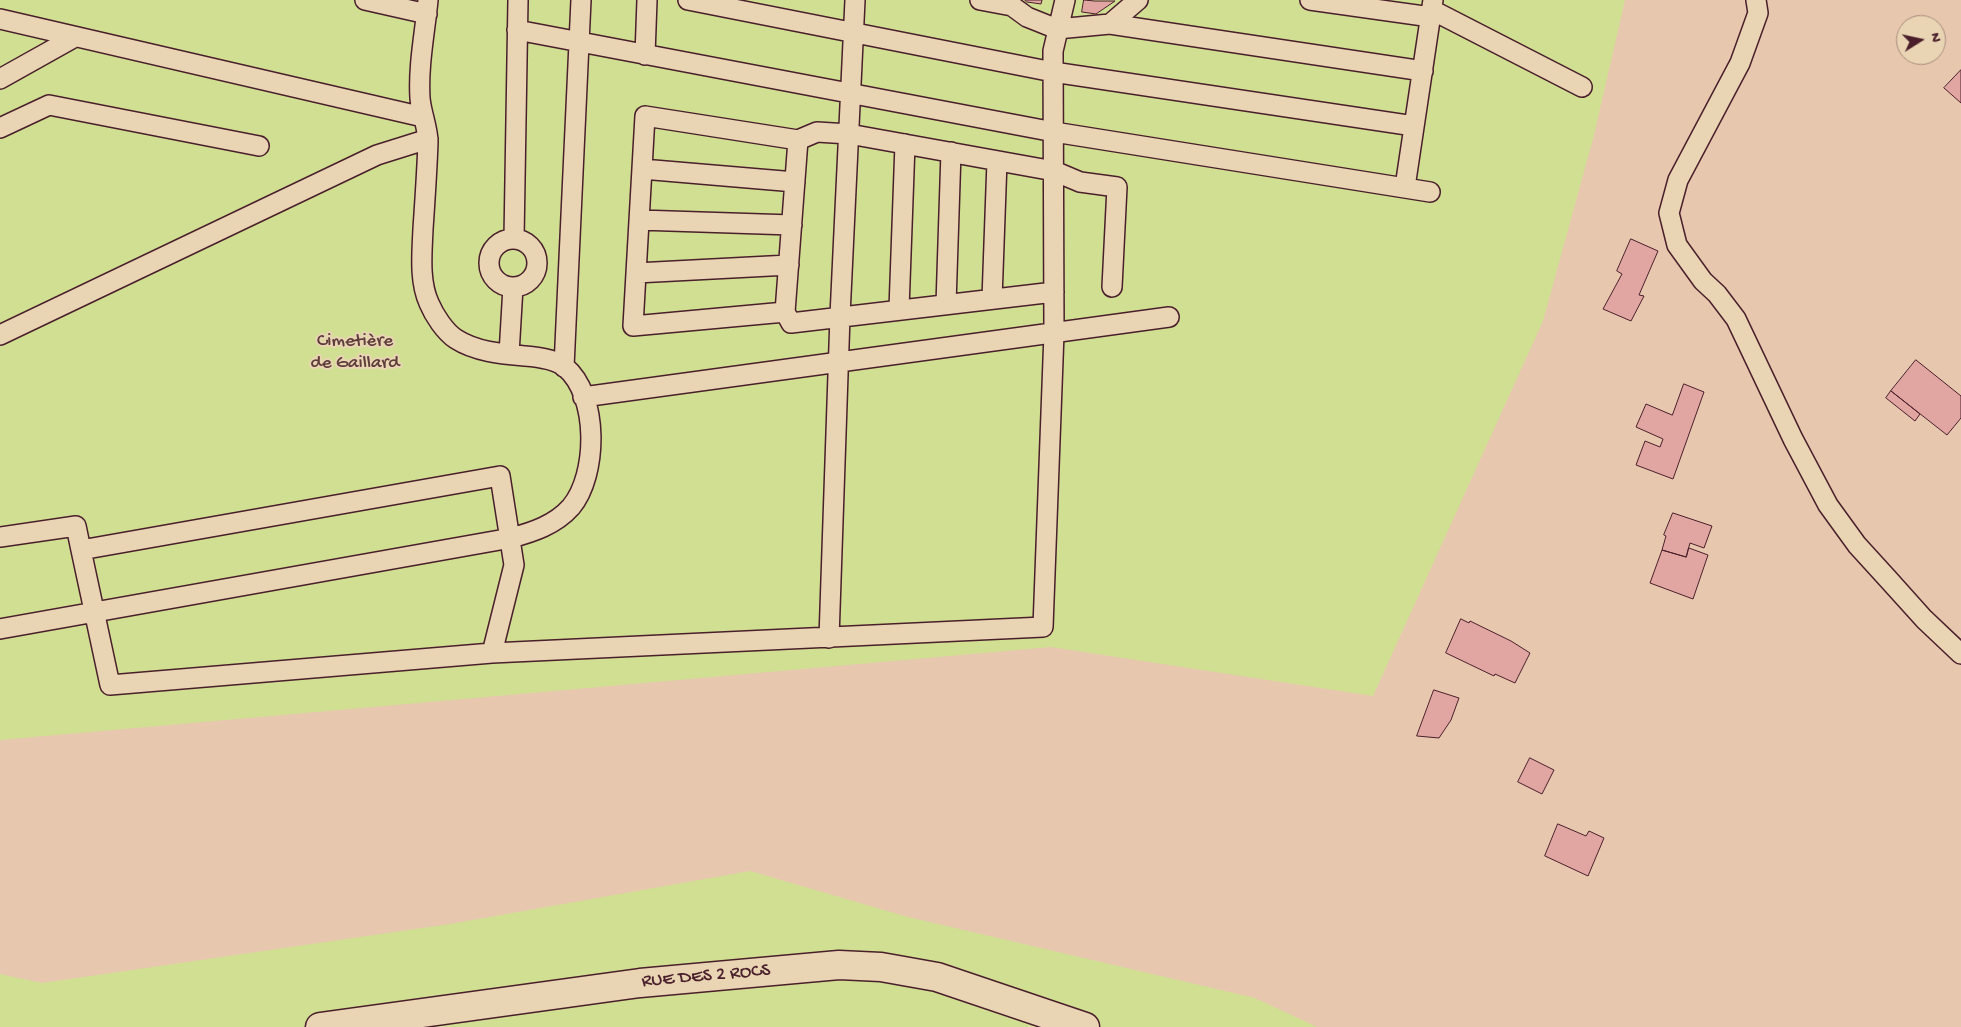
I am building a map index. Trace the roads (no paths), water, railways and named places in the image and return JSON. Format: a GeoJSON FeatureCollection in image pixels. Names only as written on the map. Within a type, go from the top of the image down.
{"type":"FeatureCollection","features":[{"type":"Feature","properties":{"kind":"street","name":"RUE DES 2 ROCS"},"geometry":{"type":"LineString","coordinates":[[320,1027],[640,983],[839,965],[881,967],[937,977],[1085,1027]]}},
{"type":"Feature","properties":{"kind":"lane"},"geometry":{"type":"LineString","coordinates":[[0,629],[511,538],[544,527],[562,516],[580,494],[590,458],[592,436],[584,396],[577,381],[564,367],[534,357],[491,352],[455,339],[439,321],[429,303],[423,283],[422,255],[428,139],[420,98],[420,76],[428,7],[366,0]]}},
{"type":"Feature","properties":{"kind":"lane"},"geometry":{"type":"LineString","coordinates":[[514,239],[518,0]]}},
{"type":"Feature","properties":{"kind":"lane"},"geometry":{"type":"LineString","coordinates":[[564,367],[581,0]]}},
{"type":"Feature","properties":{"kind":"lane"},"geometry":{"type":"LineString","coordinates":[[645,55],[647,0]]}},
{"type":"Feature","properties":{"kind":"lane"},"geometry":{"type":"LineString","coordinates":[[688,0],[1053,72],[1414,126]]}},
{"type":"Feature","properties":{"kind":"lane"},"geometry":{"type":"LineString","coordinates":[[829,638],[838,362],[856,0]]}},
{"type":"Feature","properties":{"kind":"lane"},"geometry":{"type":"LineString","coordinates":[[980,0],[1010,3],[1027,17],[1057,29],[1110,24],[1423,71]]}},
{"type":"Feature","properties":{"kind":"lane"},"geometry":{"type":"LineString","coordinates":[[0,537],[76,526],[110,685],[492,653],[1043,627],[1054,333],[1053,51],[1065,0]]}},
{"type":"Feature","properties":{"kind":"lane"},"geometry":{"type":"LineString","coordinates":[[1110,24],[1138,0]]}},
{"type":"Feature","properties":{"kind":"lane"},"geometry":{"type":"LineString","coordinates":[[1310,0],[1432,9],[1582,87]]}},
{"type":"Feature","properties":{"kind":"lane"},"geometry":{"type":"LineString","coordinates":[[1756,0],[1758,13],[1740,63],[1678,180],[1669,214],[1676,245],[1736,319],[1793,439],[1828,505],[1857,545],[1888,580],[1924,619],[1961,654]]}},
{"type":"Feature","properties":{"kind":"lane"},"geometry":{"type":"LineString","coordinates":[[1406,187],[1432,9]]}},
{"type":"Feature","properties":{"kind":"lane"},"geometry":{"type":"LineString","coordinates":[[0,19],[423,117]]}},
{"type":"Feature","properties":{"kind":"lane"},"geometry":{"type":"LineString","coordinates":[[517,30],[851,95],[1054,132],[1430,192]]}},
{"type":"Feature","properties":{"kind":"lane"},"geometry":{"type":"LineString","coordinates":[[0,79],[75,37]]}},
{"type":"Feature","properties":{"kind":"lane"},"geometry":{"type":"LineString","coordinates":[[0,128],[49,105],[259,146]]}},
{"type":"Feature","properties":{"kind":"lane"},"geometry":{"type":"LineString","coordinates":[[785,312],[633,326],[645,116],[798,140],[817,132],[849,134],[1054,171],[1080,182],[1117,187],[1112,286]]}},
{"type":"Feature","properties":{"kind":"lane"},"geometry":{"type":"LineString","coordinates":[[0,335],[377,155],[428,139]]}},
{"type":"Feature","properties":{"kind":"lane"},"geometry":{"type":"LineString","coordinates":[[798,140],[785,312],[791,323],[1054,292]]}},
{"type":"Feature","properties":{"kind":"lane"},"geometry":{"type":"LineString","coordinates":[[899,309],[905,144]]}},
{"type":"Feature","properties":{"kind":"lane"},"geometry":{"type":"LineString","coordinates":[[946,304],[951,152]]}},
{"type":"Feature","properties":{"kind":"lane"},"geometry":{"type":"LineString","coordinates":[[992,299],[997,161]]}},
{"type":"Feature","properties":{"kind":"lane"},"geometry":{"type":"LineString","coordinates":[[642,169],[795,182]]}},
{"type":"Feature","properties":{"kind":"lane"},"geometry":{"type":"LineString","coordinates":[[639,220],[792,225]]}},
{"type":"Feature","properties":{"kind":"lane"},"geometry":{"type":"LineString","coordinates":[[514,239],[521,240],[533,250],[537,264],[536,271],[527,283],[513,287],[498,282],[490,270],[490,262],[494,248],[506,240],[514,239]]}},
{"type":"Feature","properties":{"kind":"lane"},"geometry":{"type":"LineString","coordinates":[[636,273],[789,265]]}},
{"type":"Feature","properties":{"kind":"lane"},"geometry":{"type":"LineString","coordinates":[[509,354],[513,287]]}},
{"type":"Feature","properties":{"kind":"lane"},"geometry":{"type":"LineString","coordinates":[[584,396],[1169,317]]}},
{"type":"Feature","properties":{"kind":"lane"},"geometry":{"type":"LineString","coordinates":[[82,550],[500,476],[514,565],[492,653]]}},
{"type":"Feature","properties":{"kind":"park label","name":"Cimetière de Gaillard"},"geometry":{"type":"Point","coordinates":[355,353]}}]}
